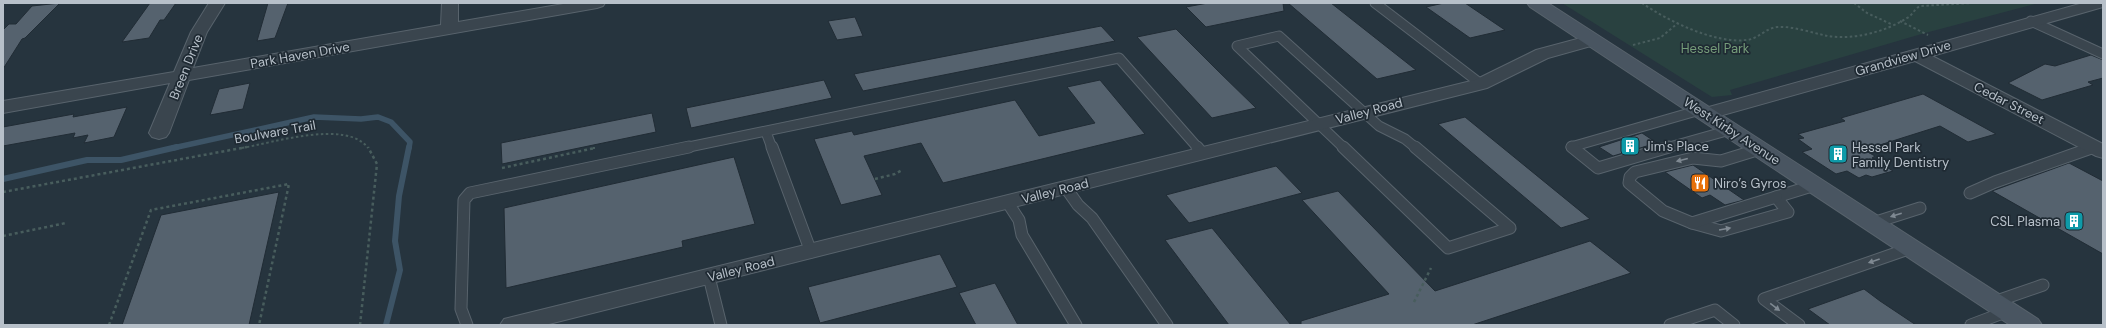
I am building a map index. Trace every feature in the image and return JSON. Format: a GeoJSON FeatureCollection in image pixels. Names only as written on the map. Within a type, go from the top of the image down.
{"type":"FeatureCollection","features":[{"type":"Feature","properties":{"kind":"main road","name":"West Kirby Avenue"},"geometry":{"type":"LineString","coordinates":[[1536,3],[2030,325]]}},
{"type":"Feature","properties":{"kind":"street","name":"Breen Drive"},"geometry":{"type":"LineString","coordinates":[[159,133],[199,32],[218,3]]}},
{"type":"Feature","properties":{"kind":"street"},"geometry":{"type":"LineString","coordinates":[[449,29],[450,3]]}},
{"type":"Feature","properties":{"kind":"street","name":"Park Haven Drive"},"geometry":{"type":"LineString","coordinates":[[3,107],[598,3]]}},
{"type":"Feature","properties":{"kind":"street","name":"Grandview Drive"},"geometry":{"type":"LineString","coordinates":[[1703,112],[2101,3]]}},
{"type":"Feature","properties":{"kind":"street"},"geometry":{"type":"LineString","coordinates":[[2084,8],[2103,14]]}},
{"type":"Feature","properties":{"kind":"street","name":"Valley Road"},"geometry":{"type":"LineString","coordinates":[[512,325],[811,252],[1481,84],[1542,54],[1592,40]]}},
{"type":"Feature","properties":{"kind":"street","name":"Cedar Street"},"geometry":{"type":"LineString","coordinates":[[1915,54],[2101,150]]}},
{"type":"Feature","properties":{"kind":"lane"},"geometry":{"type":"LineString","coordinates":[[1375,3],[1481,84]]}},
{"type":"Feature","properties":{"kind":"lane"},"geometry":{"type":"LineString","coordinates":[[2031,22],[2103,54]]}},
{"type":"Feature","properties":{"kind":"lane"},"geometry":{"type":"LineString","coordinates":[[1279,36],[1379,126],[1405,139],[1510,228],[1448,248],[1319,125],[1237,46],[1279,36]]}},
{"type":"Feature","properties":{"kind":"lane"},"geometry":{"type":"LineString","coordinates":[[467,325],[461,309],[464,200],[470,193],[1120,58],[1202,153]]}},
{"type":"Feature","properties":{"kind":"lane"},"geometry":{"type":"LineString","coordinates":[[1703,112],[1571,147],[1598,168],[1730,130]]}},
{"type":"Feature","properties":{"kind":"lane"},"geometry":{"type":"LineString","coordinates":[[766,132],[811,252]]}},
{"type":"Feature","properties":{"kind":"lane"},"geometry":{"type":"LineString","coordinates":[[1760,150],[1721,161],[1693,158],[1635,172],[1630,176],[1629,183],[1650,202],[1663,211],[1692,223],[1721,231],[1788,212],[1776,197]]}},
{"type":"Feature","properties":{"kind":"lane"},"geometry":{"type":"LineString","coordinates":[[1970,193],[1995,182],[2101,150]]}},
{"type":"Feature","properties":{"kind":"lane"},"geometry":{"type":"LineString","coordinates":[[1692,223],[1815,185]]}},
{"type":"Feature","properties":{"kind":"lane"},"geometry":{"type":"LineString","coordinates":[[1066,188],[1078,205],[1092,218],[1167,325]]}},
{"type":"Feature","properties":{"kind":"lane"},"geometry":{"type":"LineString","coordinates":[[1008,203],[1019,220],[1022,235],[1076,325]]}},
{"type":"Feature","properties":{"kind":"lane"},"geometry":{"type":"LineString","coordinates":[[1873,223],[1920,208]]}},
{"type":"Feature","properties":{"kind":"lane"},"geometry":{"type":"LineString","coordinates":[[1799,325],[1764,298],[1911,248]]}},
{"type":"Feature","properties":{"kind":"lane"},"geometry":{"type":"LineString","coordinates":[[709,277],[722,325]]}},
{"type":"Feature","properties":{"kind":"lane"},"geometry":{"type":"LineString","coordinates":[[1971,325],[2001,306],[2043,285]]}},
{"type":"Feature","properties":{"kind":"lane"},"geometry":{"type":"LineString","coordinates":[[1670,325],[1715,310],[1734,325]]}},
{"type":"Feature","properties":{"kind":"path"},"geometry":{"type":"LineString","coordinates":[[1642,3],[1678,23],[1716,36],[1740,40],[1754,37],[1765,30],[1775,28],[1835,37],[1851,37],[1908,18],[1920,6],[1972,3]]}},
{"type":"Feature","properties":{"kind":"path"},"geometry":{"type":"LineString","coordinates":[[1854,3],[1867,13],[1892,24]]}},
{"type":"Feature","properties":{"kind":"path"},"geometry":{"type":"LineString","coordinates":[[1900,21],[1925,33]]}},
{"type":"Feature","properties":{"kind":"path"},"geometry":{"type":"LineString","coordinates":[[1630,46],[1660,38],[1678,23]]}},
{"type":"Feature","properties":{"kind":"path","name":"Boulware Trail"},"geometry":{"type":"LineString","coordinates":[[3,192],[316,135],[336,134],[355,136],[364,142],[373,153],[377,164],[360,325]]}},
{"type":"Feature","properties":{"kind":"path"},"geometry":{"type":"LineString","coordinates":[[875,179],[895,174],[902,170]]}},
{"type":"Feature","properties":{"kind":"path"},"geometry":{"type":"LineString","coordinates":[[109,325],[151,210],[289,184],[259,325]]}},
{"type":"Feature","properties":{"kind":"path"},"geometry":{"type":"LineString","coordinates":[[3,236],[66,223]]}},
{"type":"Feature","properties":{"kind":"path"},"geometry":{"type":"LineString","coordinates":[[1414,302],[1431,268]]}},
{"type":"Feature","properties":{"kind":"green space","name":"Hessel Park"},"geometry":{"type":"Polygon","coordinates":[[[1562,3],[2039,3],[1925,33],[1730,90],[1732,95],[1712,97],[1562,3]]]}},
{"type":"Feature","properties":{"kind":"building"},"geometry":{"type":"Polygon","coordinates":[[[60,3],[25,38],[22,39],[3,69],[3,30],[9,24],[16,24],[32,6],[60,3]]]}},
{"type":"Feature","properties":{"kind":"building"},"geometry":{"type":"Polygon","coordinates":[[[150,3],[176,3],[164,20],[160,20],[149,38],[122,42],[150,3]]]}},
{"type":"Feature","properties":{"kind":"building"},"geometry":{"type":"Polygon","coordinates":[[[268,3],[288,3],[275,38],[257,41],[268,3]]]}},
{"type":"Feature","properties":{"kind":"building"},"geometry":{"type":"Polygon","coordinates":[[[1208,3],[1283,3],[1284,11],[1206,27],[1186,7],[1208,3]]]}},
{"type":"Feature","properties":{"kind":"building"},"geometry":{"type":"Polygon","coordinates":[[[1288,3],[1331,3],[1416,70],[1377,79],[1288,3]]]}},
{"type":"Feature","properties":{"kind":"building"},"geometry":{"type":"Polygon","coordinates":[[[1444,3],[1465,3],[1505,30],[1470,38],[1426,7],[1444,3]]]}},
{"type":"Feature","properties":{"kind":"building"},"geometry":{"type":"Polygon","coordinates":[[[855,17],[863,36],[837,40],[828,21],[855,17]]]}},
{"type":"Feature","properties":{"kind":"building"},"geometry":{"type":"Polygon","coordinates":[[[1101,26],[1115,41],[863,91],[854,74],[1101,26]]]}},
{"type":"Feature","properties":{"kind":"building"},"geometry":{"type":"Polygon","coordinates":[[[1176,29],[1256,108],[1212,118],[1137,37],[1176,29]]]}},
{"type":"Feature","properties":{"kind":"building"},"geometry":{"type":"Polygon","coordinates":[[[2091,55],[2103,60],[2103,78],[2088,82],[2093,85],[2042,100],[2008,83],[2045,64],[2055,66],[2091,55]]]}},
{"type":"Feature","properties":{"kind":"building"},"geometry":{"type":"Polygon","coordinates":[[[824,80],[832,98],[691,128],[686,108],[824,80]]]}},
{"type":"Feature","properties":{"kind":"building"},"geometry":{"type":"Polygon","coordinates":[[[1100,80],[1145,134],[943,183],[921,143],[864,156],[882,195],[841,205],[814,139],[852,131],[854,135],[1015,100],[1039,136],[1095,123],[1067,87],[1100,80]]]}},
{"type":"Feature","properties":{"kind":"building"},"geometry":{"type":"Polygon","coordinates":[[[250,83],[243,109],[210,115],[219,89],[250,83]]]}},
{"type":"Feature","properties":{"kind":"building"},"geometry":{"type":"Polygon","coordinates":[[[1923,94],[1996,134],[1968,142],[1940,126],[1864,150],[1875,156],[1872,158],[1893,171],[1872,177],[1866,175],[1859,178],[1847,171],[1836,174],[1802,152],[1812,149],[1798,139],[1804,138],[1798,134],[1845,121],[1841,118],[1923,94]]]}},
{"type":"Feature","properties":{"kind":"building"},"geometry":{"type":"Polygon","coordinates":[[[127,107],[114,137],[84,143],[88,135],[73,138],[75,133],[3,146],[3,127],[74,114],[73,117],[127,107]]]}},
{"type":"Feature","properties":{"kind":"building"},"geometry":{"type":"Polygon","coordinates":[[[652,113],[656,132],[502,164],[501,143],[652,113]]]}},
{"type":"Feature","properties":{"kind":"building"},"geometry":{"type":"Polygon","coordinates":[[[1465,117],[1590,219],[1561,228],[1438,124],[1465,117]]]}},
{"type":"Feature","properties":{"kind":"building","name":"Jim's Place"},"geometry":{"type":"Polygon","coordinates":[[[1642,133],[1657,143],[1613,156],[1599,147],[1642,133]]]}},
{"type":"Feature","properties":{"kind":"building"},"geometry":{"type":"Polygon","coordinates":[[[734,157],[755,224],[682,241],[683,247],[506,288],[504,208],[734,157]]]}},
{"type":"Feature","properties":{"kind":"building","name":"CSL Plasma"},"geometry":{"type":"Polygon","coordinates":[[[2069,163],[2103,181],[2103,254],[1992,191],[2069,163]]]}},
{"type":"Feature","properties":{"kind":"building","name":"Niro’s Gyros"},"geometry":{"type":"Polygon","coordinates":[[[1693,165],[1744,200],[1725,205],[1710,195],[1702,198],[1665,172],[1693,165]]]}},
{"type":"Feature","properties":{"kind":"building"},"geometry":{"type":"Polygon","coordinates":[[[1276,166],[1302,193],[1189,223],[1166,195],[1276,166]]]}},
{"type":"Feature","properties":{"kind":"building"},"geometry":{"type":"Polygon","coordinates":[[[1338,191],[1435,291],[1590,241],[1631,273],[1472,325],[1301,325],[1301,321],[1389,294],[1302,200],[1338,191]]]}},
{"type":"Feature","properties":{"kind":"building"},"geometry":{"type":"Polygon","coordinates":[[[279,192],[249,325],[122,325],[161,215],[279,192]]]}},
{"type":"Feature","properties":{"kind":"building"},"geometry":{"type":"Polygon","coordinates":[[[1212,228],[1291,325],[1229,325],[1165,240],[1212,228]]]}},
{"type":"Feature","properties":{"kind":"building"},"geometry":{"type":"Polygon","coordinates":[[[940,254],[957,287],[820,323],[808,287],[940,254]]]}},
{"type":"Feature","properties":{"kind":"building"},"geometry":{"type":"Polygon","coordinates":[[[995,283],[1018,325],[976,325],[959,293],[995,283]]]}},
{"type":"Feature","properties":{"kind":"building"},"geometry":{"type":"Polygon","coordinates":[[[1864,289],[1916,325],[1830,325],[1808,309],[1864,289]]]}},
{"type":"Feature","properties":{"kind":"waterway"},"geometry":{"type":"LineString","coordinates":[[173,148],[314,117],[361,119],[378,117],[391,122],[410,142],[409,148]]}},
{"type":"Feature","properties":{"kind":"waterway"},"geometry":{"type":"LineString","coordinates":[[3,179],[87,160],[121,160],[177,147]]}},
{"type":"Feature","properties":{"kind":"waterway"},"geometry":{"type":"LineString","coordinates":[[386,325],[400,270],[395,241],[399,196],[409,147]]}},
{"type":"Feature","properties":{"kind":"place","name":"Jim's Place"},"geometry":{"type":"Point","coordinates":[1630,146]}},
{"type":"Feature","properties":{"kind":"place","name":"Hessel Park Family Dentistry"},"geometry":{"type":"Point","coordinates":[1838,154]}},
{"type":"Feature","properties":{"kind":"place","name":"Niro’s Gyros"},"geometry":{"type":"Point","coordinates":[1700,183]}},
{"type":"Feature","properties":{"kind":"place","name":"CSL Plasma"},"geometry":{"type":"Point","coordinates":[2074,221]}}]}
